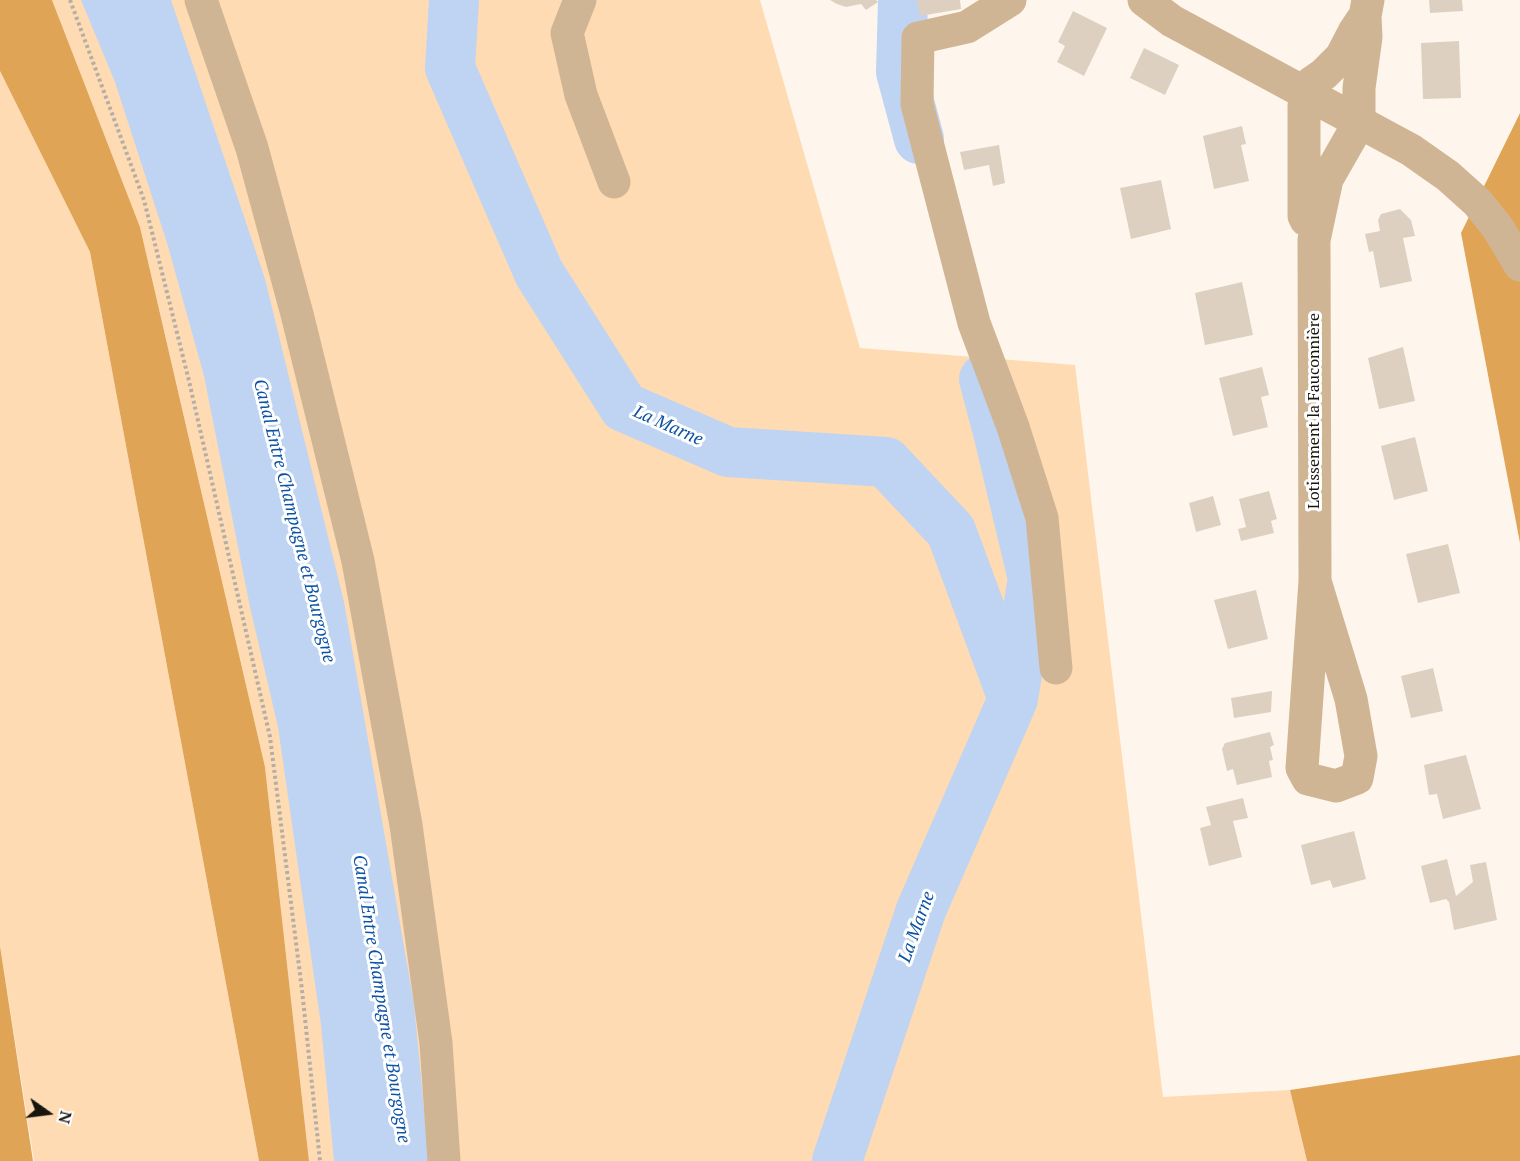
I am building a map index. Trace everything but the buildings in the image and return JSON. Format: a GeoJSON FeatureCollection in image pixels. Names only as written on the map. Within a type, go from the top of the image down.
{"type":"FeatureCollection","features":[{"type":"Feature","properties":{"kind":"street"},"geometry":{"type":"LineString","coordinates":[[201,0],[252,148],[297,314],[358,561],[406,825],[436,1043],[444,1161]]}},
{"type":"Feature","properties":{"kind":"street"},"geometry":{"type":"LineString","coordinates":[[580,0],[567,33],[581,94],[614,182]]}},
{"type":"Feature","properties":{"kind":"street"},"geometry":{"type":"LineString","coordinates":[[1010,0],[968,27],[918,38],[917,104],[974,323],[1013,427],[1042,518],[1056,668]]}},
{"type":"Feature","properties":{"kind":"street"},"geometry":{"type":"LineString","coordinates":[[1144,0],[1172,21],[1411,150],[1449,176],[1477,202],[1498,228],[1520,265]]}},
{"type":"Feature","properties":{"kind":"street"},"geometry":{"type":"LineString","coordinates":[[1314,240],[1304,216],[1306,93],[1311,82],[1324,74],[1341,57],[1367,8]]}},
{"type":"Feature","properties":{"kind":"street"},"geometry":{"type":"LineString","coordinates":[[1314,240],[1328,179],[1359,123],[1359,88],[1366,37],[1367,8]]}},
{"type":"Feature","properties":{"kind":"street","name":"Lotissement la Fauconnière"},"geometry":{"type":"LineString","coordinates":[[1314,240],[1315,581],[1302,768],[1308,779],[1336,786],[1357,778],[1361,756],[1351,699],[1315,581]]}},
{"type":"Feature","properties":{"kind":"path"},"geometry":{"type":"LineString","coordinates":[[70,0],[144,200],[189,381],[270,737],[303,990],[320,1161]]}},
{"type":"Feature","properties":{"kind":"shaded area"},"geometry":{"type":"Polygon","coordinates":[[[0,0],[52,0],[140,227],[265,767],[309,1161],[259,1161],[90,252],[0,71],[0,0]]]}},
{"type":"Feature","properties":{"kind":"shaded area"},"geometry":{"type":"Polygon","coordinates":[[[52,0],[760,0],[860,348],[1075,365],[1163,1097],[1290,1090],[1307,1161],[309,1161],[265,767],[140,227],[52,0]]]}},
{"type":"Feature","properties":{"kind":"shaded area"},"geometry":{"type":"Polygon","coordinates":[[[0,71],[90,252],[259,1161],[34,1161],[0,946],[0,71]]]}},
{"type":"Feature","properties":{"kind":"shaded area"},"geometry":{"type":"Polygon","coordinates":[[[1520,113],[1520,543],[1461,233],[1520,113]]]}},
{"type":"Feature","properties":{"kind":"shaded area"},"geometry":{"type":"Polygon","coordinates":[[[0,946],[33,1161],[0,1161],[0,946]]]}},
{"type":"Feature","properties":{"kind":"shaded area"},"geometry":{"type":"Polygon","coordinates":[[[1520,1055],[1520,1161],[1307,1161],[1290,1090],[1520,1055]]]}},
{"type":"Feature","properties":{"kind":"water","name":"Canal Entre Champagne et Bourgogne"},"geometry":{"type":"Polygon","coordinates":[[[81,0],[171,0],[265,279],[344,602],[414,1004],[429,1161],[334,1161],[321,1025],[278,727],[250,607],[204,376],[168,246],[115,82],[81,0]]]}},
{"type":"Feature","properties":{"kind":"waterway","name":"La Marne"},"geometry":{"type":"LineString","coordinates":[[454,0],[450,68],[539,273],[624,407],[728,452],[886,462],[951,531],[1013,699],[921,910],[837,1161]]}},
{"type":"Feature","properties":{"kind":"waterway","name":"La Marne"},"geometry":{"type":"LineString","coordinates":[[903,0],[901,72],[919,139]]}},
{"type":"Feature","properties":{"kind":"waterway","name":"La Marne"},"geometry":{"type":"LineString","coordinates":[[984,379],[1033,579],[1013,698]]}}]}
